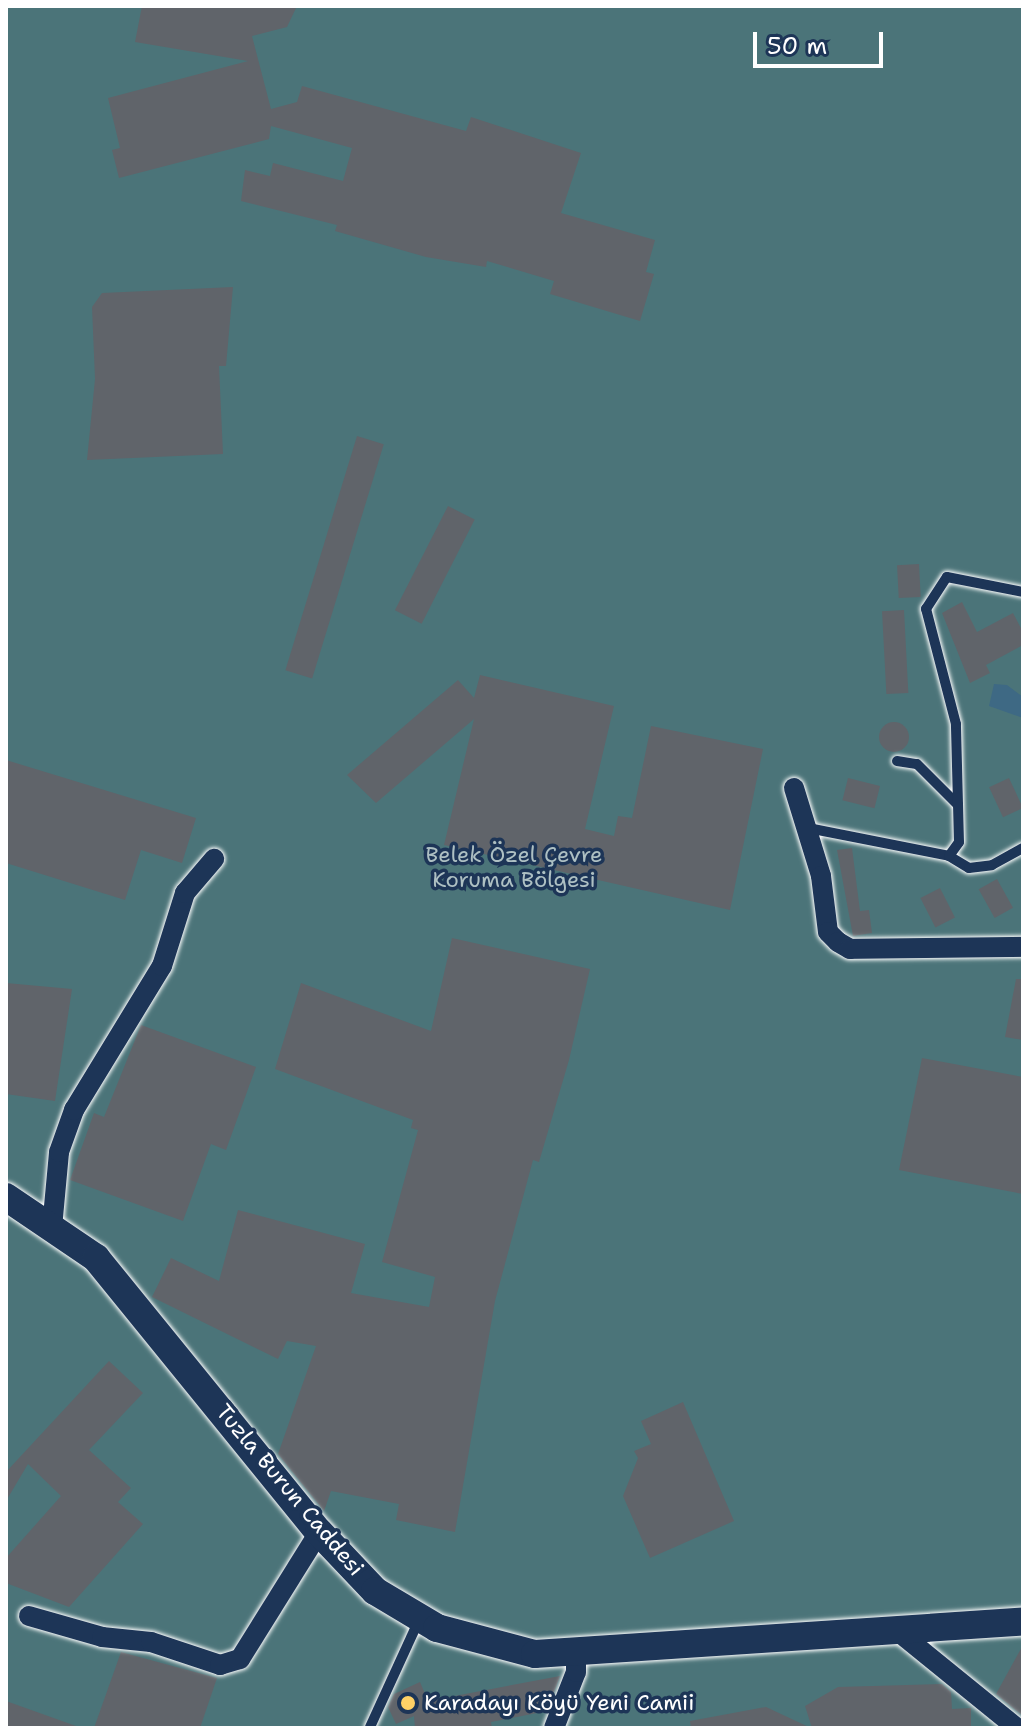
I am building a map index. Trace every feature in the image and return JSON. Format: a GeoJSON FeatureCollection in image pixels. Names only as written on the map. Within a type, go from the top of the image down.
{"type":"FeatureCollection","features":[{"type":"Feature","properties":{"kind":"main road","name":"Tuzla Burun Caddesi"},"geometry":{"type":"LineString","coordinates":[[6,1197],[96,1258],[142,1308],[319,1532],[375,1591],[419,1619],[496,1648],[576,1653],[1023,1622]]}},
{"type":"Feature","properties":{"kind":"street"},"geometry":{"type":"LineString","coordinates":[[794,788],[808,828],[828,932],[850,949],[1023,947]]}},
{"type":"Feature","properties":{"kind":"street"},"geometry":{"type":"LineString","coordinates":[[52,1228],[57,1163],[74,1110],[162,966],[185,893],[214,859]]}},
{"type":"Feature","properties":{"kind":"street"},"geometry":{"type":"LineString","coordinates":[[29,1616],[102,1637],[151,1642],[220,1665],[240,1659],[319,1532]]}},
{"type":"Feature","properties":{"kind":"street"},"geometry":{"type":"LineString","coordinates":[[895,1629],[1017,1728]]}},
{"type":"Feature","properties":{"kind":"street"},"geometry":{"type":"LineString","coordinates":[[554,1728],[576,1672],[576,1653]]}},
{"type":"Feature","properties":{"kind":"lane"},"geometry":{"type":"LineString","coordinates":[[949,856],[959,842],[956,724],[926,609],[947,577],[1023,592]]}},
{"type":"Feature","properties":{"kind":"lane"},"geometry":{"type":"LineString","coordinates":[[897,761],[917,764],[958,805]]}},
{"type":"Feature","properties":{"kind":"lane"},"geometry":{"type":"LineString","coordinates":[[808,828],[949,856],[969,868],[992,865],[1023,848]]}},
{"type":"Feature","properties":{"kind":"lane"},"geometry":{"type":"LineString","coordinates":[[370,1727],[419,1619]]}},
{"type":"Feature","properties":{"kind":"green space","name":"Belek Özel Çevre Koruma Bölgesi"},"geometry":{"type":"Polygon","coordinates":[[[6,6],[1023,6],[1023,1728],[6,1728],[6,6]]]}},
{"type":"Feature","properties":{"kind":"water"},"geometry":{"type":"Polygon","coordinates":[[[994,684],[1007,685],[1023,697],[1023,718],[989,706],[994,684]]]}},
{"type":"Feature","properties":{"kind":"building"},"geometry":{"type":"Polygon","coordinates":[[[142,6],[297,6],[287,27],[252,36],[271,109],[297,102],[302,86],[466,131],[471,117],[581,153],[561,213],[655,240],[646,272],[654,274],[640,321],[550,294],[554,281],[487,261],[486,267],[426,257],[335,231],[337,225],[241,201],[245,170],[270,176],[273,163],[343,181],[352,148],[271,126],[269,139],[119,178],[112,150],[120,148],[108,98],[248,61],[135,42],[142,6]]]}},
{"type":"Feature","properties":{"kind":"building"},"geometry":{"type":"Polygon","coordinates":[[[233,287],[226,366],[219,366],[223,454],[87,460],[95,379],[92,307],[102,293],[233,287]]]}},
{"type":"Feature","properties":{"kind":"building"},"geometry":{"type":"Polygon","coordinates":[[[357,436],[384,444],[312,678],[285,670],[357,436]]]}},
{"type":"Feature","properties":{"kind":"building"},"geometry":{"type":"Polygon","coordinates":[[[448,506],[475,520],[422,624],[395,610],[448,506]]]}},
{"type":"Feature","properties":{"kind":"building"},"geometry":{"type":"Polygon","coordinates":[[[919,564],[921,597],[899,598],[897,565],[919,564]]]}},
{"type":"Feature","properties":{"kind":"building"},"geometry":{"type":"Polygon","coordinates":[[[962,602],[977,632],[1013,613],[1023,632],[1023,645],[986,665],[990,673],[970,683],[942,613],[962,602]]]}},
{"type":"Feature","properties":{"kind":"building"},"geometry":{"type":"Polygon","coordinates":[[[904,610],[908,693],[886,694],[882,611],[904,610]]]}},
{"type":"Feature","properties":{"kind":"building"},"geometry":{"type":"Polygon","coordinates":[[[480,675],[614,706],[585,829],[614,836],[618,816],[632,818],[651,726],[763,749],[730,910],[444,845],[474,719],[376,803],[347,775],[458,680],[474,698],[480,675]]]}},
{"type":"Feature","properties":{"kind":"building"},"geometry":{"type":"Polygon","coordinates":[[[894,722],[905,726],[909,737],[905,748],[894,752],[883,748],[879,737],[883,726],[894,722]]]}},
{"type":"Feature","properties":{"kind":"building"},"geometry":{"type":"Polygon","coordinates":[[[6,760],[196,818],[182,863],[141,850],[125,900],[6,863],[6,760]]]}},
{"type":"Feature","properties":{"kind":"building"},"geometry":{"type":"Polygon","coordinates":[[[848,778],[880,786],[874,808],[842,800],[848,778]]]}},
{"type":"Feature","properties":{"kind":"building"},"geometry":{"type":"Polygon","coordinates":[[[1009,778],[1023,808],[1003,817],[989,787],[1009,778]]]}},
{"type":"Feature","properties":{"kind":"building"},"geometry":{"type":"Polygon","coordinates":[[[852,848],[860,911],[869,910],[872,933],[853,936],[837,850],[852,848]]]}},
{"type":"Feature","properties":{"kind":"building"},"geometry":{"type":"Polygon","coordinates":[[[997,879],[1013,908],[995,918],[979,889],[997,879]]]}},
{"type":"Feature","properties":{"kind":"building"},"geometry":{"type":"Polygon","coordinates":[[[940,888],[955,917],[935,927],[920,898],[940,888]]]}},
{"type":"Feature","properties":{"kind":"building"},"geometry":{"type":"Polygon","coordinates":[[[452,938],[590,969],[569,1060],[539,1162],[533,1160],[495,1301],[455,1532],[396,1520],[399,1504],[331,1491],[324,1511],[278,1454],[316,1346],[287,1341],[278,1359],[152,1297],[171,1258],[219,1281],[238,1210],[365,1244],[351,1293],[429,1307],[435,1277],[382,1262],[418,1130],[411,1128],[413,1120],[275,1069],[301,983],[431,1031],[452,938]]]}},
{"type":"Feature","properties":{"kind":"building"},"geometry":{"type":"Polygon","coordinates":[[[1016,979],[1023,979],[1023,1040],[1005,1037],[1016,979]]]}},
{"type":"Feature","properties":{"kind":"building"},"geometry":{"type":"Polygon","coordinates":[[[6,983],[72,989],[55,1101],[6,1094],[6,983]]]}},
{"type":"Feature","properties":{"kind":"building"},"geometry":{"type":"Polygon","coordinates":[[[141,1025],[256,1067],[226,1150],[211,1144],[183,1221],[70,1180],[94,1113],[104,1117],[141,1025]]]}},
{"type":"Feature","properties":{"kind":"building"},"geometry":{"type":"Polygon","coordinates":[[[922,1058],[1023,1077],[1023,1194],[899,1170],[922,1058]]]}},
{"type":"Feature","properties":{"kind":"building"},"geometry":{"type":"Polygon","coordinates":[[[109,1361],[143,1393],[89,1450],[131,1488],[118,1502],[143,1524],[69,1607],[6,1583],[6,1558],[61,1496],[28,1464],[6,1501],[6,1472],[109,1361]]]}},
{"type":"Feature","properties":{"kind":"building"},"geometry":{"type":"Polygon","coordinates":[[[683,1402],[734,1521],[650,1558],[623,1496],[638,1458],[634,1451],[651,1444],[641,1421],[683,1402]]]}},
{"type":"Feature","properties":{"kind":"building"},"geometry":{"type":"Polygon","coordinates":[[[1023,1645],[1023,1716],[996,1694],[1023,1645]]]}},
{"type":"Feature","properties":{"kind":"building"},"geometry":{"type":"Polygon","coordinates":[[[121,1652],[217,1678],[200,1728],[94,1728],[121,1652]]]}},
{"type":"Feature","properties":{"kind":"building"},"geometry":{"type":"Polygon","coordinates":[[[560,1676],[547,1711],[491,1722],[492,1728],[415,1728],[414,1716],[396,1724],[388,1707],[394,1694],[420,1682],[428,1701],[560,1676]]]}},
{"type":"Feature","properties":{"kind":"building"},"geometry":{"type":"Polygon","coordinates":[[[942,1684],[951,1692],[952,1709],[971,1708],[971,1728],[812,1728],[805,1706],[838,1687],[942,1684]]]}},
{"type":"Feature","properties":{"kind":"building"},"geometry":{"type":"Polygon","coordinates":[[[6,1701],[76,1726],[76,1728],[6,1728],[6,1701]]]}},
{"type":"Feature","properties":{"kind":"building"},"geometry":{"type":"Polygon","coordinates":[[[766,1707],[811,1728],[691,1728],[690,1721],[766,1707]]]}},
{"type":"Feature","properties":{"kind":"place","name":"Karadayı Köyü Yeni Camii"},"geometry":{"type":"Point","coordinates":[408,1703]}}]}
